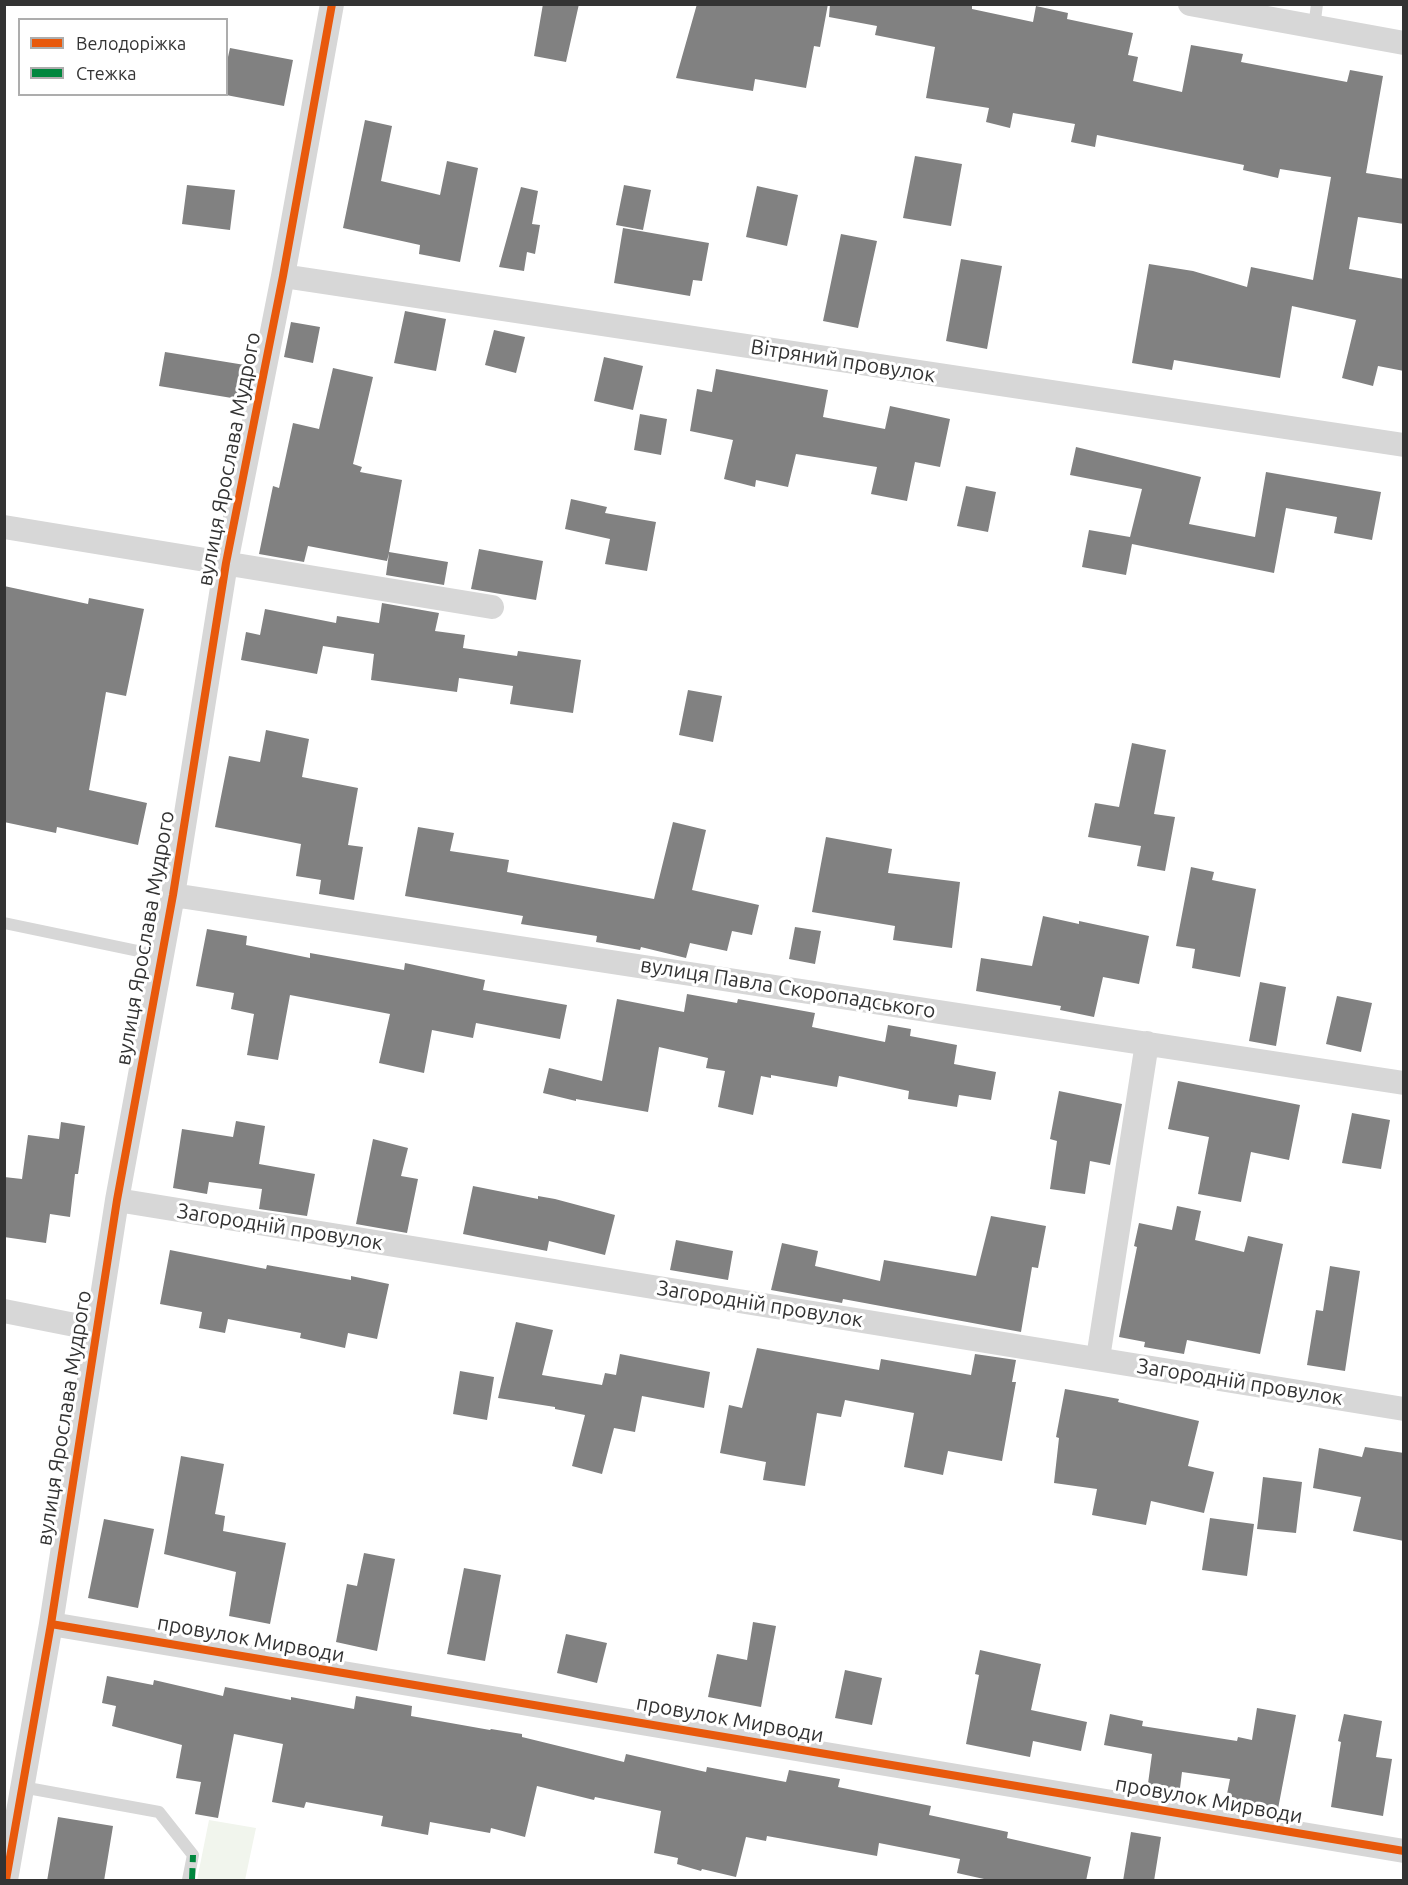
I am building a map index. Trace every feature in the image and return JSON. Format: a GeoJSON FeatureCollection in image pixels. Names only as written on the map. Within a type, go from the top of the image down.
{"type":"FeatureCollection","features":[{"type":"Feature","properties":{"kind":"street","name":"вулиця Ярослава Мудрого"},"geometry":{"type":"LineString","coordinates":[[6,1881],[51,1624],[95,1329],[173,895],[226,563],[283,276],[332,4]]}},
{"type":"Feature","properties":{"kind":"street"},"geometry":{"type":"LineString","coordinates":[[1190,4],[1316,16],[1404,43]]}},
{"type":"Feature","properties":{"kind":"street","name":"Вітряний провулок"},"geometry":{"type":"LineString","coordinates":[[283,276],[1404,445]]}},
{"type":"Feature","properties":{"kind":"street"},"geometry":{"type":"LineString","coordinates":[[4,527],[492,607]]}},
{"type":"Feature","properties":{"kind":"street","name":"вулиця Павла Скоропадського"},"geometry":{"type":"LineString","coordinates":[[173,895],[1404,1083]]}},
{"type":"Feature","properties":{"kind":"street"},"geometry":{"type":"LineString","coordinates":[[1098,1358],[1147,1043]]}},
{"type":"Feature","properties":{"kind":"street","name":"Загородній провулок"},"geometry":{"type":"LineString","coordinates":[[117,1200],[1404,1409]]}},
{"type":"Feature","properties":{"kind":"street"},"geometry":{"type":"LineString","coordinates":[[4,1311],[95,1329]]}},
{"type":"Feature","properties":{"kind":"street","name":"провулок Мирводи"},"geometry":{"type":"LineString","coordinates":[[51,1624],[1404,1851]]}},
{"type":"Feature","properties":{"kind":"lane"},"geometry":{"type":"LineString","coordinates":[[4,923],[162,956]]}},
{"type":"Feature","properties":{"kind":"lane"},"geometry":{"type":"LineString","coordinates":[[22,1787],[159,1812],[193,1856],[188,1881]]}},
{"type":"Feature","properties":{"kind":"shaded area"},"geometry":{"type":"Polygon","coordinates":[[[209,1820],[256,1828],[245,1880],[197,1880],[209,1820]]]}},
{"type":"Feature","properties":{"kind":"building"},"geometry":{"type":"Polygon","coordinates":[[[543,4],[579,4],[566,62],[534,56],[543,4]]]}},
{"type":"Feature","properties":{"kind":"building"},"geometry":{"type":"Polygon","coordinates":[[[697,4],[828,4],[820,47],[814,46],[806,88],[755,79],[753,91],[676,78],[697,4]]]}},
{"type":"Feature","properties":{"kind":"building"},"geometry":{"type":"Polygon","coordinates":[[[830,4],[972,4],[972,9],[1033,22],[1036,6],[1068,13],[1067,19],[1133,33],[1128,55],[1138,57],[1133,81],[1182,92],[1191,45],[1243,54],[1241,62],[1347,82],[1350,70],[1383,76],[1366,173],[1404,179],[1404,224],[1358,217],[1349,269],[1404,279],[1404,371],[1378,366],[1373,386],[1342,378],[1356,320],[1292,306],[1280,378],[1174,360],[1172,370],[1132,363],[1149,264],[1193,271],[1247,287],[1251,267],[1313,280],[1331,177],[1280,169],[1278,178],[1243,170],[1244,165],[1097,135],[1095,147],[1071,142],[1075,124],[1013,113],[1010,128],[986,122],[989,108],[926,98],[935,47],[875,35],[877,26],[829,17],[830,4]]]}},
{"type":"Feature","properties":{"kind":"building"},"geometry":{"type":"Polygon","coordinates":[[[230,48],[293,60],[284,106],[228,95],[230,48]]]}},
{"type":"Feature","properties":{"kind":"building"},"geometry":{"type":"Polygon","coordinates":[[[365,120],[392,126],[381,181],[440,195],[447,161],[478,168],[460,262],[419,254],[420,245],[343,228],[365,120]]]}},
{"type":"Feature","properties":{"kind":"building"},"geometry":{"type":"Polygon","coordinates":[[[915,156],[962,164],[951,226],[903,218],[915,156]]]}},
{"type":"Feature","properties":{"kind":"building"},"geometry":{"type":"Polygon","coordinates":[[[187,185],[235,190],[230,230],[182,224],[187,185]]]}},
{"type":"Feature","properties":{"kind":"building"},"geometry":{"type":"Polygon","coordinates":[[[624,185],[651,190],[643,230],[616,225],[624,185]]]}},
{"type":"Feature","properties":{"kind":"building"},"geometry":{"type":"Polygon","coordinates":[[[757,186],[798,195],[787,246],[746,237],[757,186]]]}},
{"type":"Feature","properties":{"kind":"building"},"geometry":{"type":"Polygon","coordinates":[[[521,187],[538,191],[532,224],[540,225],[535,254],[527,252],[524,271],[499,267],[521,187]]]}},
{"type":"Feature","properties":{"kind":"building"},"geometry":{"type":"Polygon","coordinates":[[[623,228],[709,243],[702,281],[693,280],[690,296],[614,283],[623,228]]]}},
{"type":"Feature","properties":{"kind":"building"},"geometry":{"type":"Polygon","coordinates":[[[841,234],[877,241],[858,328],[823,321],[841,234]]]}},
{"type":"Feature","properties":{"kind":"building"},"geometry":{"type":"Polygon","coordinates":[[[961,259],[1002,266],[987,349],[946,341],[961,259]]]}},
{"type":"Feature","properties":{"kind":"building"},"geometry":{"type":"Polygon","coordinates":[[[405,311],[446,319],[436,371],[394,363],[405,311]]]}},
{"type":"Feature","properties":{"kind":"building"},"geometry":{"type":"Polygon","coordinates":[[[291,322],[320,327],[313,363],[284,357],[291,322]]]}},
{"type":"Feature","properties":{"kind":"building"},"geometry":{"type":"Polygon","coordinates":[[[494,330],[525,337],[516,373],[485,365],[494,330]]]}},
{"type":"Feature","properties":{"kind":"building"},"geometry":{"type":"Polygon","coordinates":[[[165,352],[251,366],[244,400],[159,386],[165,352]]]}},
{"type":"Feature","properties":{"kind":"building"},"geometry":{"type":"Polygon","coordinates":[[[604,357],[643,366],[633,410],[594,401],[604,357]]]}},
{"type":"Feature","properties":{"kind":"building"},"geometry":{"type":"Polygon","coordinates":[[[333,368],[373,377],[353,464],[362,467],[360,472],[402,480],[389,552],[448,562],[444,585],[386,575],[389,553],[387,561],[308,546],[304,562],[259,554],[273,486],[279,488],[293,423],[319,429],[333,368]]]}},
{"type":"Feature","properties":{"kind":"building"},"geometry":{"type":"Polygon","coordinates":[[[716,369],[828,390],[823,417],[885,429],[890,406],[950,419],[940,467],[915,462],[907,501],[871,494],[877,467],[796,454],[788,487],[756,480],[755,487],[724,479],[733,440],[690,431],[697,389],[712,392],[716,369]]]}},
{"type":"Feature","properties":{"kind":"building"},"geometry":{"type":"Polygon","coordinates":[[[640,414],[667,419],[661,455],[634,450],[640,414]]]}},
{"type":"Feature","properties":{"kind":"building"},"geometry":{"type":"Polygon","coordinates":[[[1076,447],[1201,477],[1189,524],[1255,537],[1266,472],[1381,492],[1372,540],[1334,533],[1337,517],[1286,508],[1274,573],[1132,544],[1126,575],[1082,567],[1089,530],[1130,537],[1142,489],[1070,475],[1076,447]]]}},
{"type":"Feature","properties":{"kind":"building"},"geometry":{"type":"Polygon","coordinates":[[[966,486],[996,492],[988,532],[957,526],[966,486]]]}},
{"type":"Feature","properties":{"kind":"building"},"geometry":{"type":"Polygon","coordinates":[[[571,499],[607,507],[605,513],[656,522],[647,571],[605,564],[610,539],[565,529],[571,499]]]}},
{"type":"Feature","properties":{"kind":"building"},"geometry":{"type":"Polygon","coordinates":[[[479,549],[543,561],[536,600],[471,589],[479,549]]]}},
{"type":"Feature","properties":{"kind":"building"},"geometry":{"type":"Polygon","coordinates":[[[4,586],[88,604],[89,598],[144,609],[126,696],[106,692],[89,790],[147,803],[138,845],[57,827],[56,833],[4,822],[4,586]]]}},
{"type":"Feature","properties":{"kind":"building"},"geometry":{"type":"Polygon","coordinates":[[[382,603],[439,613],[435,631],[465,635],[463,648],[517,656],[518,651],[581,660],[573,713],[510,704],[513,686],[459,678],[457,692],[371,680],[374,654],[323,646],[317,674],[241,660],[246,632],[260,635],[265,609],[336,623],[337,616],[379,623],[382,603]]]}},
{"type":"Feature","properties":{"kind":"building"},"geometry":{"type":"Polygon","coordinates":[[[688,690],[722,696],[713,742],[679,735],[688,690]]]}},
{"type":"Feature","properties":{"kind":"building"},"geometry":{"type":"Polygon","coordinates":[[[266,730],[309,739],[302,777],[358,788],[348,845],[363,847],[354,900],[319,894],[321,880],[296,876],[301,844],[215,827],[229,756],[260,762],[266,730]]]}},
{"type":"Feature","properties":{"kind":"building"},"geometry":{"type":"Polygon","coordinates":[[[1132,743],[1166,750],[1154,814],[1175,817],[1165,871],[1137,866],[1141,846],[1088,837],[1095,803],[1119,807],[1132,743]]]}},
{"type":"Feature","properties":{"kind":"building"},"geometry":{"type":"Polygon","coordinates":[[[673,822],[706,830],[692,890],[759,905],[752,935],[732,931],[727,951],[690,943],[686,958],[641,947],[640,950],[596,942],[597,936],[521,924],[523,916],[405,896],[418,827],[454,833],[450,851],[509,860],[507,872],[654,899],[673,822]]]}},
{"type":"Feature","properties":{"kind":"building"},"geometry":{"type":"Polygon","coordinates":[[[826,837],[892,849],[888,873],[960,882],[952,948],[893,940],[895,926],[812,912],[826,837]]]}},
{"type":"Feature","properties":{"kind":"building"},"geometry":{"type":"Polygon","coordinates":[[[1191,867],[1214,872],[1212,880],[1256,889],[1240,977],[1192,968],[1195,949],[1176,946],[1191,867]]]}},
{"type":"Feature","properties":{"kind":"building"},"geometry":{"type":"Polygon","coordinates":[[[1043,916],[1149,936],[1139,984],[1103,977],[1094,1017],[1060,1010],[1061,1006],[976,991],[981,958],[1032,966],[1043,916]]]}},
{"type":"Feature","properties":{"kind":"building"},"geometry":{"type":"Polygon","coordinates":[[[795,927],[821,931],[815,964],[789,959],[795,927]]]}},
{"type":"Feature","properties":{"kind":"building"},"geometry":{"type":"Polygon","coordinates":[[[207,929],[247,936],[246,945],[310,958],[310,953],[404,970],[405,963],[485,980],[483,990],[567,1005],[560,1039],[476,1023],[473,1038],[432,1030],[424,1073],[379,1063],[390,1014],[290,995],[278,1060],[247,1055],[254,1014],[231,1009],[234,993],[196,986],[207,929]]]}},
{"type":"Feature","properties":{"kind":"building"},"geometry":{"type":"Polygon","coordinates":[[[1260,982],[1286,987],[1276,1046],[1249,1041],[1260,982]]]}},
{"type":"Feature","properties":{"kind":"building"},"geometry":{"type":"Polygon","coordinates":[[[687,994],[737,1003],[738,999],[815,1013],[812,1027],[885,1042],[888,1025],[911,1029],[910,1036],[957,1045],[954,1064],[996,1072],[991,1100],[959,1095],[957,1107],[908,1099],[909,1091],[839,1076],[837,1087],[771,1075],[771,1078],[761,1076],[753,1115],[718,1107],[725,1071],[706,1068],[708,1058],[659,1047],[648,1112],[576,1099],[576,1101],[543,1093],[549,1068],[602,1081],[617,999],[684,1012],[687,994]]]}},
{"type":"Feature","properties":{"kind":"building"},"geometry":{"type":"Polygon","coordinates":[[[1337,996],[1372,1003],[1361,1052],[1326,1044],[1337,996]]]}},
{"type":"Feature","properties":{"kind":"building"},"geometry":{"type":"Polygon","coordinates":[[[1178,1081],[1300,1105],[1289,1160],[1251,1152],[1241,1202],[1198,1194],[1209,1137],[1168,1129],[1178,1081]]]}},
{"type":"Feature","properties":{"kind":"building"},"geometry":{"type":"Polygon","coordinates":[[[1059,1091],[1122,1104],[1110,1165],[1090,1161],[1085,1194],[1050,1189],[1057,1141],[1050,1139],[1059,1091]]]}},
{"type":"Feature","properties":{"kind":"building"},"geometry":{"type":"Polygon","coordinates":[[[1352,1113],[1390,1120],[1381,1169],[1342,1163],[1352,1113]]]}},
{"type":"Feature","properties":{"kind":"building"},"geometry":{"type":"Polygon","coordinates":[[[236,1121],[265,1126],[259,1164],[315,1174],[307,1216],[259,1209],[262,1189],[209,1182],[207,1194],[173,1188],[182,1129],[233,1137],[236,1121]]]}},
{"type":"Feature","properties":{"kind":"building"},"geometry":{"type":"Polygon","coordinates":[[[61,1122],[85,1126],[78,1174],[75,1174],[70,1217],[50,1214],[46,1243],[4,1237],[4,1177],[22,1179],[28,1135],[59,1139],[61,1122]]]}},
{"type":"Feature","properties":{"kind":"building"},"geometry":{"type":"Polygon","coordinates":[[[373,1139],[408,1148],[401,1176],[418,1179],[407,1233],[356,1224],[373,1139]]]}},
{"type":"Feature","properties":{"kind":"building"},"geometry":{"type":"Polygon","coordinates":[[[473,1186],[538,1199],[538,1196],[555,1199],[615,1215],[605,1255],[549,1241],[547,1251],[463,1234],[473,1186]]]}},
{"type":"Feature","properties":{"kind":"building"},"geometry":{"type":"Polygon","coordinates":[[[1177,1206],[1201,1211],[1195,1240],[1244,1252],[1248,1236],[1283,1244],[1260,1354],[1187,1340],[1184,1354],[1144,1347],[1145,1342],[1119,1337],[1137,1247],[1134,1246],[1139,1223],[1172,1230],[1177,1206]]]}},
{"type":"Feature","properties":{"kind":"building"},"geometry":{"type":"Polygon","coordinates":[[[991,1216],[1046,1226],[1038,1268],[1032,1267],[1021,1332],[843,1299],[842,1303],[771,1290],[782,1243],[818,1251],[815,1266],[880,1281],[884,1260],[976,1276],[991,1216]]]}},
{"type":"Feature","properties":{"kind":"building"},"geometry":{"type":"Polygon","coordinates":[[[676,1240],[733,1251],[728,1280],[670,1270],[676,1240]]]}},
{"type":"Feature","properties":{"kind":"building"},"geometry":{"type":"Polygon","coordinates":[[[170,1250],[266,1269],[267,1265],[351,1280],[351,1276],[389,1284],[377,1339],[348,1333],[345,1348],[300,1338],[301,1333],[228,1319],[225,1333],[199,1328],[202,1312],[160,1304],[170,1250]]]}},
{"type":"Feature","properties":{"kind":"building"},"geometry":{"type":"Polygon","coordinates":[[[1330,1266],[1360,1271],[1345,1371],[1307,1365],[1316,1310],[1323,1311],[1330,1266]]]}},
{"type":"Feature","properties":{"kind":"building"},"geometry":{"type":"Polygon","coordinates":[[[516,1322],[553,1330],[542,1375],[602,1385],[605,1373],[616,1375],[620,1354],[710,1372],[704,1408],[642,1396],[635,1432],[614,1428],[602,1474],[572,1466],[585,1415],[555,1409],[555,1407],[498,1398],[516,1322]]]}},
{"type":"Feature","properties":{"kind":"building"},"geometry":{"type":"Polygon","coordinates":[[[757,1348],[879,1370],[881,1359],[971,1375],[975,1354],[1016,1360],[1012,1382],[1016,1382],[1002,1461],[948,1451],[943,1475],[904,1467],[914,1413],[845,1400],[841,1417],[817,1413],[805,1486],[763,1480],[766,1462],[720,1453],[729,1405],[742,1408],[757,1348]]]}},
{"type":"Feature","properties":{"kind":"building"},"geometry":{"type":"Polygon","coordinates":[[[460,1371],[494,1377],[487,1420],[453,1414],[460,1371]]]}},
{"type":"Feature","properties":{"kind":"building"},"geometry":{"type":"Polygon","coordinates":[[[1065,1389],[1119,1399],[1118,1402],[1199,1421],[1188,1466],[1214,1472],[1204,1513],[1151,1501],[1146,1525],[1092,1515],[1097,1489],[1054,1483],[1059,1438],[1056,1437],[1065,1389]]]}},
{"type":"Feature","properties":{"kind":"building"},"geometry":{"type":"Polygon","coordinates":[[[1365,1447],[1404,1453],[1404,1541],[1353,1531],[1361,1497],[1313,1488],[1319,1448],[1362,1457],[1365,1447]]]}},
{"type":"Feature","properties":{"kind":"building"},"geometry":{"type":"Polygon","coordinates":[[[181,1456],[224,1464],[215,1514],[225,1516],[223,1531],[286,1543],[270,1624],[229,1616],[236,1572],[164,1554],[181,1456]]]}},
{"type":"Feature","properties":{"kind":"building"},"geometry":{"type":"Polygon","coordinates":[[[1263,1477],[1302,1482],[1296,1533],[1257,1529],[1263,1477]]]}},
{"type":"Feature","properties":{"kind":"building"},"geometry":{"type":"Polygon","coordinates":[[[1210,1518],[1254,1524],[1247,1576],[1202,1570],[1210,1518]]]}},
{"type":"Feature","properties":{"kind":"building"},"geometry":{"type":"Polygon","coordinates":[[[104,1519],[154,1529],[138,1608],[88,1598],[104,1519]]]}},
{"type":"Feature","properties":{"kind":"building"},"geometry":{"type":"Polygon","coordinates":[[[364,1553],[395,1559],[377,1651],[336,1642],[347,1584],[357,1586],[364,1553]]]}},
{"type":"Feature","properties":{"kind":"building"},"geometry":{"type":"Polygon","coordinates":[[[464,1568],[501,1575],[485,1661],[447,1654],[464,1568]]]}},
{"type":"Feature","properties":{"kind":"building"},"geometry":{"type":"Polygon","coordinates":[[[753,1622],[776,1626],[761,1707],[708,1697],[717,1654],[747,1660],[753,1622]]]}},
{"type":"Feature","properties":{"kind":"building"},"geometry":{"type":"Polygon","coordinates":[[[566,1634],[607,1643],[597,1683],[557,1673],[566,1634]]]}},
{"type":"Feature","properties":{"kind":"building"},"geometry":{"type":"Polygon","coordinates":[[[980,1650],[1041,1664],[1031,1710],[1087,1722],[1081,1751],[1033,1741],[1030,1757],[966,1744],[979,1675],[975,1674],[980,1650]]]}},
{"type":"Feature","properties":{"kind":"building"},"geometry":{"type":"Polygon","coordinates":[[[845,1670],[882,1678],[872,1725],[835,1718],[845,1670]]]}},
{"type":"Feature","properties":{"kind":"building"},"geometry":{"type":"Polygon","coordinates":[[[107,1676],[153,1685],[154,1680],[223,1696],[225,1687],[354,1709],[356,1696],[412,1706],[411,1716],[522,1734],[522,1737],[624,1762],[626,1754],[706,1772],[707,1767],[786,1782],[789,1770],[840,1779],[838,1787],[931,1806],[929,1815],[1008,1832],[1007,1838],[1091,1857],[1086,1881],[993,1881],[957,1873],[960,1859],[879,1843],[877,1856],[767,1836],[766,1841],[746,1837],[736,1877],[677,1864],[678,1858],[654,1853],[661,1811],[595,1797],[594,1800],[537,1786],[525,1837],[491,1828],[490,1833],[430,1822],[428,1835],[381,1826],[383,1816],[306,1802],[304,1808],[272,1802],[283,1744],[234,1734],[218,1818],[195,1814],[201,1782],[176,1778],[182,1745],[112,1726],[116,1706],[102,1703],[107,1676]]]}},
{"type":"Feature","properties":{"kind":"building"},"geometry":{"type":"Polygon","coordinates":[[[1257,1708],[1296,1715],[1277,1814],[1225,1804],[1230,1779],[1182,1772],[1179,1796],[1147,1791],[1152,1754],[1104,1745],[1110,1714],[1143,1721],[1142,1726],[1237,1741],[1238,1737],[1252,1740],[1257,1708]]]}},
{"type":"Feature","properties":{"kind":"building"},"geometry":{"type":"Polygon","coordinates":[[[1344,1714],[1382,1721],[1376,1757],[1392,1759],[1383,1816],[1331,1807],[1341,1742],[1338,1741],[1344,1714]]]}},
{"type":"Feature","properties":{"kind":"building"},"geometry":{"type":"Polygon","coordinates":[[[58,1817],[113,1826],[104,1881],[47,1881],[58,1817]]]}},
{"type":"Feature","properties":{"kind":"building"},"geometry":{"type":"Polygon","coordinates":[[[1131,1832],[1161,1837],[1154,1881],[1123,1881],[1131,1832]]]}},
{"type":"Feature","properties":{"kind":"marked path"},"geometry":{"type":"LineString","coordinates":[[192,1880],[193,1855]]}},
{"type":"Feature","properties":{"kind":"cycle path"},"geometry":{"type":"LineString","coordinates":[[6,1880],[51,1624],[117,1200],[173,895],[226,563],[283,276],[332,4]]}},
{"type":"Feature","properties":{"kind":"cycle path"},"geometry":{"type":"LineString","coordinates":[[51,1624],[1404,1851]]}}]}
